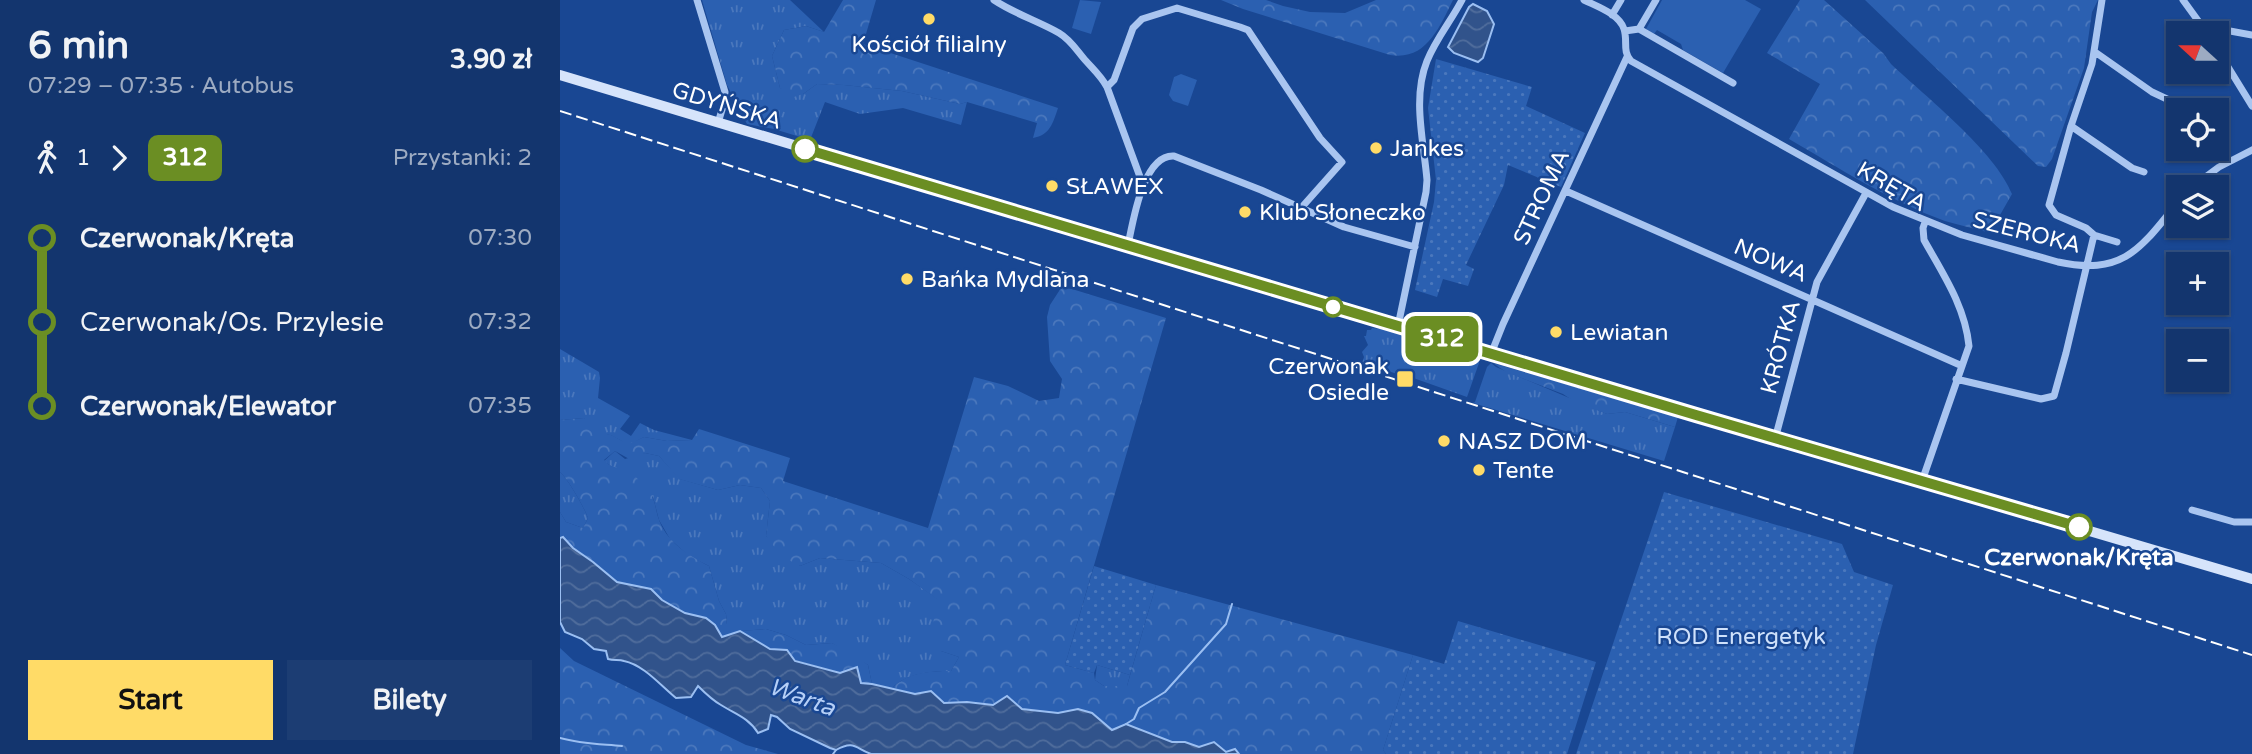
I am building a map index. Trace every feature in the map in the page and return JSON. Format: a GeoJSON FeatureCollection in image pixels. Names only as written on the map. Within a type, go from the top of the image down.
{"type":"FeatureCollection","features":[{"type":"Feature","properties":{"kind":"main road","name":"GDYŃSKA"},"geometry":{"type":"LineString","coordinates":[[560,75],[2252,579]]}},
{"type":"Feature","properties":{"kind":"street"},"geometry":{"type":"LineString","coordinates":[[697,0],[725,92],[718,122]]}},
{"type":"Feature","properties":{"kind":"street"},"geometry":{"type":"LineString","coordinates":[[994,0],[1059,33],[1072,43],[1086,62],[1100,74],[1143,185]]}},
{"type":"Feature","properties":{"kind":"street"},"geometry":{"type":"LineString","coordinates":[[1398,326],[1427,180],[1421,118],[1423,73],[1432,51],[1462,0]]}},
{"type":"Feature","properties":{"kind":"street"},"geometry":{"type":"LineString","coordinates":[[1584,0],[1621,22],[1625,31],[1627,57]]}},
{"type":"Feature","properties":{"kind":"street"},"geometry":{"type":"LineString","coordinates":[[1612,15],[1621,0]]}},
{"type":"Feature","properties":{"kind":"street"},"geometry":{"type":"LineString","coordinates":[[1639,29],[1656,0]]}},
{"type":"Feature","properties":{"kind":"street"},"geometry":{"type":"LineString","coordinates":[[2102,0],[2095,52],[2049,205],[2056,215],[2086,228],[2094,235],[2117,242]]}},
{"type":"Feature","properties":{"kind":"street"},"geometry":{"type":"LineString","coordinates":[[2183,0],[2194,7],[2201,21]]}},
{"type":"Feature","properties":{"kind":"street"},"geometry":{"type":"LineString","coordinates":[[1107,87],[1114,80],[1133,28],[1142,19],[1177,8],[1248,30],[1320,138],[1342,162],[1302,207]]}},
{"type":"Feature","properties":{"kind":"street"},"geometry":{"type":"LineString","coordinates":[[1625,31],[1639,29],[1733,83]]}},
{"type":"Feature","properties":{"kind":"street"},"geometry":{"type":"LineString","coordinates":[[2230,33],[2252,35]]}},
{"type":"Feature","properties":{"kind":"street"},"geometry":{"type":"LineString","coordinates":[[2095,52],[2152,92],[2166,99]]}},
{"type":"Feature","properties":{"kind":"street","name":"STROMA"},"geometry":{"type":"LineString","coordinates":[[1491,354],[1627,57]]}},
{"type":"Feature","properties":{"kind":"street","name":"KRĘTA"},"geometry":{"type":"LineString","coordinates":[[1627,57],[1866,193],[1926,222],[1923,228],[1924,240],[1962,309],[1969,346],[1922,481]]}},
{"type":"Feature","properties":{"kind":"street"},"geometry":{"type":"LineString","coordinates":[[2230,70],[2252,106]]}},
{"type":"Feature","properties":{"kind":"street"},"geometry":{"type":"LineString","coordinates":[[2071,126],[2132,168],[2144,172]]}},
{"type":"Feature","properties":{"kind":"street"},"geometry":{"type":"LineString","coordinates":[[2208,175],[2252,150]]}},
{"type":"Feature","properties":{"kind":"street"},"geometry":{"type":"LineString","coordinates":[[1128,245],[1143,185],[1160,158],[1174,156],[1302,207],[1344,227],[1415,247]]}},
{"type":"Feature","properties":{"kind":"street","name":"NOWA"},"geometry":{"type":"LineString","coordinates":[[1566,191],[1961,365]]}},
{"type":"Feature","properties":{"kind":"street","name":"KRÓTKA"},"geometry":{"type":"LineString","coordinates":[[1775,439],[1817,282],[1866,193]]}},
{"type":"Feature","properties":{"kind":"street","name":"SZEROKA"},"geometry":{"type":"LineString","coordinates":[[1926,222],[2001,247],[2087,267],[2108,265],[2137,250],[2166,216]]}},
{"type":"Feature","properties":{"kind":"street"},"geometry":{"type":"LineString","coordinates":[[1956,379],[2041,399],[2054,396],[2094,235]]}},
{"type":"Feature","properties":{"kind":"street"},"geometry":{"type":"LineString","coordinates":[[2192,510],[2234,522],[2252,522]]}},
{"type":"Feature","properties":{"kind":"green space"},"geometry":{"type":"Polygon","coordinates":[[[702,0],[790,0],[824,32],[806,26],[784,30],[772,56],[780,88],[803,94],[817,84],[844,85],[902,91],[960,104],[967,102],[961,125],[903,108],[860,114],[825,102],[810,140],[747,124],[727,85],[702,0]]]}},
{"type":"Feature","properties":{"kind":"green space"},"geometry":{"type":"Polygon","coordinates":[[[843,0],[876,0],[863,44],[1058,108],[1050,128],[1033,138],[1037,123],[967,102],[960,104],[902,91],[817,84],[794,97],[780,88],[772,56],[784,30],[806,26],[824,32],[843,0]]]}},
{"type":"Feature","properties":{"kind":"green space"},"geometry":{"type":"Polygon","coordinates":[[[1080,0],[1101,2],[1091,34],[1072,28],[1080,0]]]}},
{"type":"Feature","properties":{"kind":"green space"},"geometry":{"type":"Polygon","coordinates":[[[1221,0],[1266,0],[1310,12],[1345,13],[1376,0],[1453,0],[1430,40],[1422,48],[1402,56],[1390,55],[1221,0]]]}},
{"type":"Feature","properties":{"kind":"green space"},"geometry":{"type":"Polygon","coordinates":[[[1662,0],[1745,0],[1761,9],[1723,73],[1683,50],[1681,44],[1657,30],[1654,34],[1646,29],[1662,0]]]}},
{"type":"Feature","properties":{"kind":"green space"},"geometry":{"type":"Polygon","coordinates":[[[1800,0],[1824,0],[1883,53],[1891,64],[1958,125],[1991,160],[2012,194],[1987,232],[1945,221],[1904,204],[1789,139],[1820,84],[1767,53],[1800,0]]]}},
{"type":"Feature","properties":{"kind":"green space"},"geometry":{"type":"Polygon","coordinates":[[[1865,0],[2098,0],[2092,12],[2084,68],[2052,159],[2046,167],[2038,166],[1865,0]]]}},
{"type":"Feature","properties":{"kind":"green space"},"geometry":{"type":"Polygon","coordinates":[[[1436,59],[1532,87],[1526,106],[1585,133],[1561,187],[1508,165],[1504,185],[1466,265],[1474,269],[1468,286],[1443,279],[1437,297],[1415,290],[1434,202],[1436,180],[1428,108],[1436,59]]]}},
{"type":"Feature","properties":{"kind":"green space"},"geometry":{"type":"Polygon","coordinates":[[[1181,74],[1197,80],[1188,106],[1173,101],[1169,95],[1174,77],[1181,74]]]}},
{"type":"Feature","properties":{"kind":"green space"},"geometry":{"type":"Polygon","coordinates":[[[1061,288],[1166,318],[1065,665],[1094,673],[1095,680],[1104,686],[1127,686],[1156,585],[1413,655],[1383,750],[1386,754],[1239,754],[1235,749],[1226,752],[1112,730],[1092,713],[1079,709],[1059,713],[967,702],[944,703],[931,691],[915,694],[892,688],[912,676],[951,671],[959,657],[941,651],[931,633],[938,600],[881,563],[820,558],[800,566],[781,556],[766,536],[770,501],[761,488],[740,485],[718,490],[679,479],[659,456],[645,453],[631,460],[615,451],[604,460],[611,466],[628,471],[639,480],[652,496],[666,534],[686,552],[709,566],[719,601],[726,614],[727,625],[715,625],[706,618],[685,613],[662,600],[651,589],[618,582],[573,548],[563,537],[560,538],[560,512],[566,522],[583,528],[588,518],[560,472],[560,420],[584,418],[591,426],[593,435],[608,434],[629,444],[644,437],[667,441],[692,440],[699,429],[790,458],[783,481],[928,528],[974,377],[1008,386],[1039,401],[1059,398],[1062,379],[1050,361],[1047,317],[1050,305],[1061,288]]]}},
{"type":"Feature","properties":{"kind":"green space"},"geometry":{"type":"Polygon","coordinates":[[[1367,330],[1389,330],[1478,358],[1479,363],[1467,397],[1362,363],[1362,352],[1368,345],[1364,336],[1367,330]]]}},
{"type":"Feature","properties":{"kind":"green space"},"geometry":{"type":"Polygon","coordinates":[[[560,349],[599,372],[598,398],[630,416],[620,429],[631,436],[640,423],[654,430],[692,440],[667,441],[644,437],[629,445],[608,435],[593,436],[584,418],[560,420],[560,349]]]}},
{"type":"Feature","properties":{"kind":"green space"},"geometry":{"type":"Polygon","coordinates":[[[1491,363],[1607,414],[1625,412],[1675,427],[1664,461],[1473,403],[1491,363]]]}},
{"type":"Feature","properties":{"kind":"green space"},"geometry":{"type":"Polygon","coordinates":[[[1493,363],[1678,417],[1675,427],[1625,412],[1607,414],[1506,372],[1493,363]]]}},
{"type":"Feature","properties":{"kind":"green space"},"geometry":{"type":"Polygon","coordinates":[[[615,451],[625,459],[645,453],[659,456],[680,479],[718,490],[740,485],[761,488],[770,501],[766,536],[800,566],[820,558],[881,563],[909,579],[939,600],[941,651],[959,657],[951,671],[920,674],[905,679],[892,688],[872,684],[868,665],[832,643],[806,645],[766,629],[740,631],[722,637],[715,625],[727,624],[726,614],[719,601],[709,566],[689,556],[670,539],[659,520],[653,497],[604,461],[615,451]]]}},
{"type":"Feature","properties":{"kind":"green space"},"geometry":{"type":"Polygon","coordinates":[[[560,472],[576,494],[588,518],[583,528],[566,522],[560,512],[560,472]]]}},
{"type":"Feature","properties":{"kind":"green space","name":"ROD Energetyk"},"geometry":{"type":"Polygon","coordinates":[[[1664,492],[1842,544],[1854,572],[1893,585],[1876,645],[1853,754],[1576,754],[1664,492]]]}},
{"type":"Feature","properties":{"kind":"green space"},"geometry":{"type":"Polygon","coordinates":[[[1094,566],[1156,585],[1130,675],[1097,665],[1094,673],[1065,665],[1094,566]]]}},
{"type":"Feature","properties":{"kind":"green space","name":"ROD Energetyk"},"geometry":{"type":"Polygon","coordinates":[[[1458,621],[1596,662],[1567,754],[1386,754],[1383,750],[1413,655],[1444,664],[1458,621]]]}},
{"type":"Feature","properties":{"kind":"green space"},"geometry":{"type":"Polygon","coordinates":[[[766,629],[806,645],[832,643],[851,652],[868,665],[872,684],[861,683],[841,673],[795,660],[787,650],[770,649],[740,631],[766,629]]]}},
{"type":"Feature","properties":{"kind":"green space"},"geometry":{"type":"Polygon","coordinates":[[[560,648],[574,661],[746,745],[778,754],[560,754],[560,648]]]}},
{"type":"Feature","properties":{"kind":"green space"},"geometry":{"type":"Polygon","coordinates":[[[1097,665],[1130,675],[1127,686],[1104,686],[1095,680],[1097,665]]]}},
{"type":"Feature","properties":{"kind":"water"},"geometry":{"type":"Polygon","coordinates":[[[1473,4],[1487,11],[1494,24],[1483,58],[1478,62],[1454,53],[1448,47],[1473,4]]]}},
{"type":"Feature","properties":{"kind":"water","name":"Warta"},"geometry":{"type":"Polygon","coordinates":[[[563,537],[617,582],[651,589],[662,600],[685,613],[706,618],[715,625],[722,637],[740,631],[770,649],[787,650],[795,661],[840,673],[857,667],[861,683],[915,694],[931,691],[944,703],[993,705],[1007,696],[1022,709],[1058,713],[1078,709],[1092,713],[1112,730],[1126,724],[1172,742],[1185,742],[1199,747],[1214,742],[1226,752],[1235,749],[1239,754],[871,754],[851,745],[836,750],[830,748],[790,729],[771,715],[768,729],[758,733],[746,720],[715,701],[698,686],[691,697],[676,698],[638,667],[622,660],[608,659],[606,651],[594,649],[582,639],[565,632],[560,622],[560,538],[563,537]]]}},
{"type":"Feature","properties":{"kind":"waterway"},"geometry":{"type":"LineString","coordinates":[[1126,724],[1134,719],[1139,708],[1165,692],[1226,624],[1232,604]]}},
{"type":"Feature","properties":{"kind":"waterway"},"geometry":{"type":"LineString","coordinates":[[560,738],[622,746]]}},
{"type":"Feature","properties":{"kind":"waterway"},"geometry":{"type":"LineString","coordinates":[[833,754],[836,750]]}},
{"type":"Feature","properties":{"kind":"railway"},"geometry":{"type":"LineString","coordinates":[[560,111],[2252,655]]}},
{"type":"Feature","properties":{"kind":"bus line","name":"312"},"geometry":{"type":"LineString","coordinates":[[805,149],[2079,527]]}},
{"type":"Feature","properties":{"kind":"place","name":"Kościół filialny"},"geometry":{"type":"Point","coordinates":[929,19]}},
{"type":"Feature","properties":{"kind":"place","name":"Jankes"},"geometry":{"type":"Point","coordinates":[1376,148]}},
{"type":"Feature","properties":{"kind":"place","name":"SŁAWEX"},"geometry":{"type":"Point","coordinates":[1052,186]}},
{"type":"Feature","properties":{"kind":"place","name":"Klub Słoneczko"},"geometry":{"type":"Point","coordinates":[1245,212]}},
{"type":"Feature","properties":{"kind":"place","name":"Bańka Mydlana"},"geometry":{"type":"Point","coordinates":[907,279]}},
{"type":"Feature","properties":{"kind":"place","name":"Lewiatan"},"geometry":{"type":"Point","coordinates":[1556,332]}},
{"type":"Feature","properties":{"kind":"place","name":"Czerwonak Osiedle"},"geometry":{"type":"Point","coordinates":[1405,379]}},
{"type":"Feature","properties":{"kind":"place","name":"NASZ DOM"},"geometry":{"type":"Point","coordinates":[1444,441]}},
{"type":"Feature","properties":{"kind":"place","name":"Tente"},"geometry":{"type":"Point","coordinates":[1479,470]}},
{"type":"Feature","properties":{"kind":"place","name":"Czerwonak/Kręta"},"geometry":{"type":"Point","coordinates":[2079,527]}}]}
